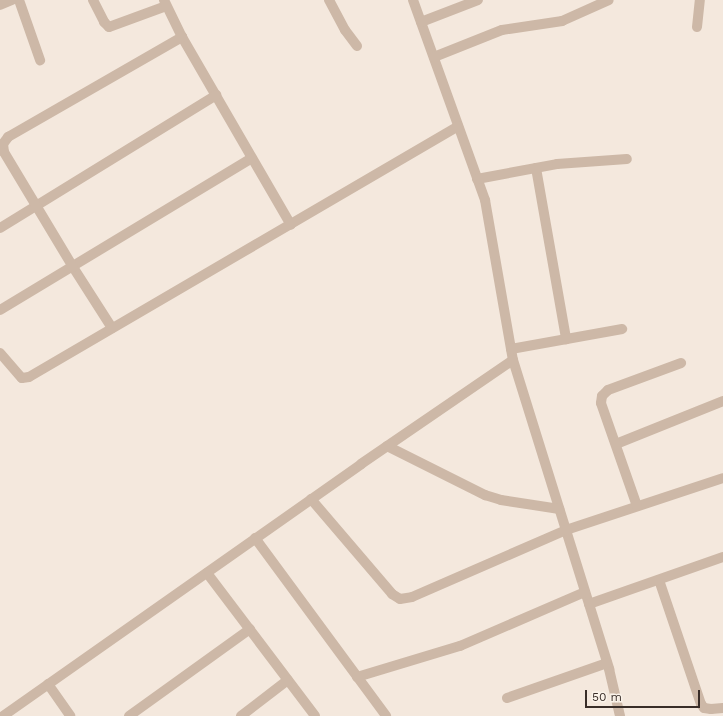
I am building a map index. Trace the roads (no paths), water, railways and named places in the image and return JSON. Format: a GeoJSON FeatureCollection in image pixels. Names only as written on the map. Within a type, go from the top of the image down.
{"type":"FeatureCollection","features":[{"type":"Feature","properties":{"kind":"street"},"geometry":{"type":"LineString","coordinates":[[0,5],[12,0]]}},
{"type":"Feature","properties":{"kind":"street"},"geometry":{"type":"LineString","coordinates":[[19,0],[40,60]]}},
{"type":"Feature","properties":{"kind":"street"},"geometry":{"type":"LineString","coordinates":[[93,0],[104,22],[109,27],[165,3],[182,37],[290,225]]}},
{"type":"Feature","properties":{"kind":"street"},"geometry":{"type":"LineString","coordinates":[[412,0],[485,200],[513,360],[607,663],[620,716]]}},
{"type":"Feature","properties":{"kind":"street"},"geometry":{"type":"LineString","coordinates":[[421,22],[478,0]]}},
{"type":"Feature","properties":{"kind":"street"},"geometry":{"type":"LineString","coordinates":[[434,57],[502,30],[562,21],[609,0]]}},
{"type":"Feature","properties":{"kind":"street"},"geometry":{"type":"LineString","coordinates":[[697,27],[700,0]]}},
{"type":"Feature","properties":{"kind":"street"},"geometry":{"type":"LineString","coordinates":[[333,1],[345,30],[357,46]]}},
{"type":"Feature","properties":{"kind":"street"},"geometry":{"type":"LineString","coordinates":[[112,328],[73,267],[4,152],[3,144],[8,138],[182,37]]}},
{"type":"Feature","properties":{"kind":"street"},"geometry":{"type":"LineString","coordinates":[[0,228],[216,95]]}},
{"type":"Feature","properties":{"kind":"street"},"geometry":{"type":"LineString","coordinates":[[0,353],[22,378],[29,377],[458,126]]}},
{"type":"Feature","properties":{"kind":"street"},"geometry":{"type":"LineString","coordinates":[[0,310],[252,158]]}},
{"type":"Feature","properties":{"kind":"street"},"geometry":{"type":"LineString","coordinates":[[477,179],[571,162],[627,159]]}},
{"type":"Feature","properties":{"kind":"street"},"geometry":{"type":"LineString","coordinates":[[536,168],[566,339]]}},
{"type":"Feature","properties":{"kind":"street"},"geometry":{"type":"LineString","coordinates":[[511,349],[622,329]]}},
{"type":"Feature","properties":{"kind":"street"},"geometry":{"type":"LineString","coordinates":[[3,716],[255,538],[513,360]]}},
{"type":"Feature","properties":{"kind":"street"},"geometry":{"type":"LineString","coordinates":[[637,506],[601,403],[602,396],[608,390],[681,363]]}},
{"type":"Feature","properties":{"kind":"street"},"geometry":{"type":"LineString","coordinates":[[616,444],[723,401]]}},
{"type":"Feature","properties":{"kind":"street"},"geometry":{"type":"LineString","coordinates":[[387,446],[485,495],[502,500],[559,509]]}},
{"type":"Feature","properties":{"kind":"street"},"geometry":{"type":"LineString","coordinates":[[311,499],[392,594],[400,599],[412,597],[566,530],[723,478]]}},
{"type":"Feature","properties":{"kind":"street"},"geometry":{"type":"LineString","coordinates":[[255,538],[386,716]]}},
{"type":"Feature","properties":{"kind":"street"},"geometry":{"type":"LineString","coordinates":[[589,604],[723,557]]}},
{"type":"Feature","properties":{"kind":"street"},"geometry":{"type":"LineString","coordinates":[[207,573],[315,716]]}},
{"type":"Feature","properties":{"kind":"street"},"geometry":{"type":"LineString","coordinates":[[659,580],[701,704],[704,708],[723,708]]}},
{"type":"Feature","properties":{"kind":"street"},"geometry":{"type":"LineString","coordinates":[[358,678],[460,646],[585,592]]}},
{"type":"Feature","properties":{"kind":"street"},"geometry":{"type":"LineString","coordinates":[[129,716],[250,630]]}},
{"type":"Feature","properties":{"kind":"street"},"geometry":{"type":"LineString","coordinates":[[507,698],[607,663]]}},
{"type":"Feature","properties":{"kind":"street"},"geometry":{"type":"LineString","coordinates":[[241,716],[288,680]]}},
{"type":"Feature","properties":{"kind":"street"},"geometry":{"type":"LineString","coordinates":[[48,684],[70,716]]}}]}
